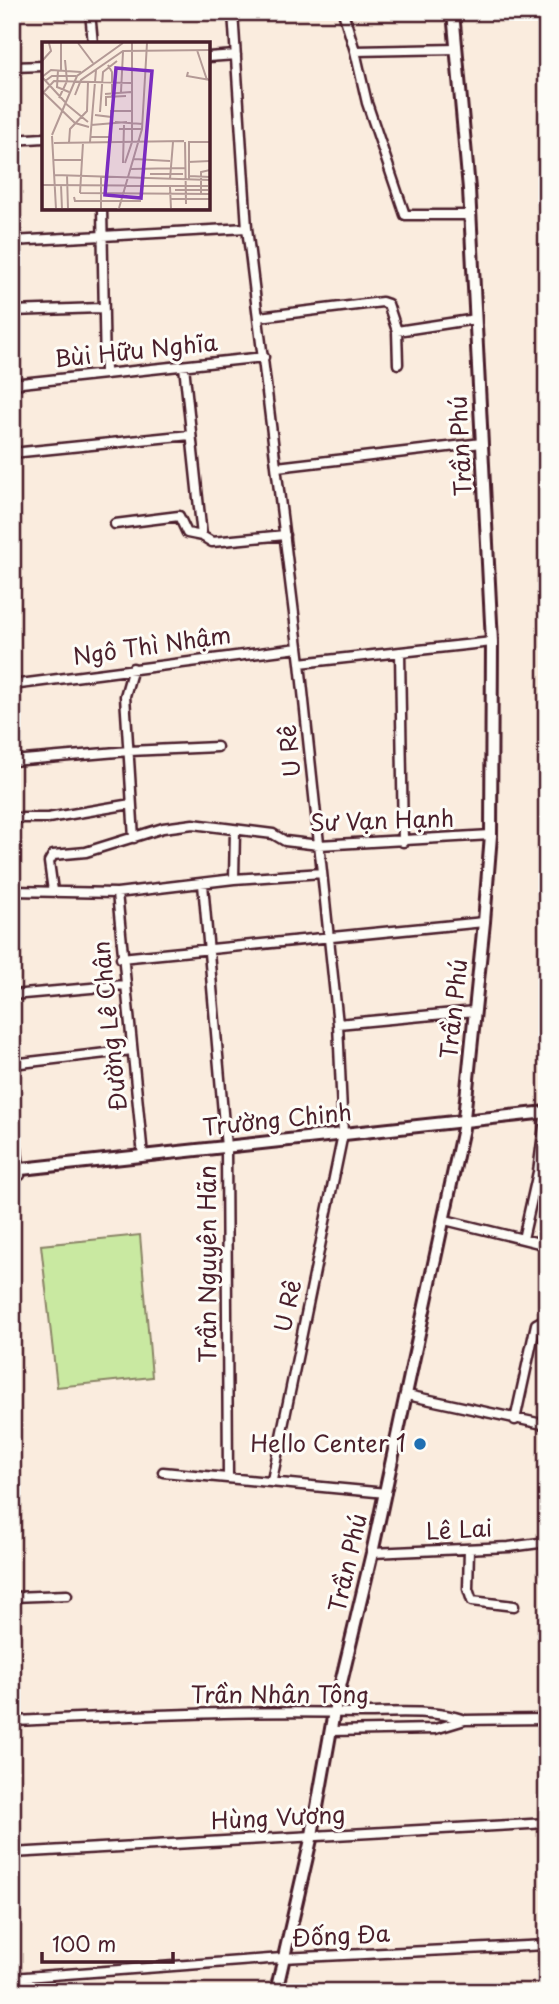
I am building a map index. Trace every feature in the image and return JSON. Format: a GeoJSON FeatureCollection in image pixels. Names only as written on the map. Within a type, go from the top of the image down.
{"type":"FeatureCollection","features":[{"type":"Feature","properties":{"kind":"street"},"geometry":{"type":"LineString","coordinates":[[90,12],[93,42]]}},
{"type":"Feature","properties":{"kind":"street","name":"U Rê"},"geometry":{"type":"LineString","coordinates":[[233,12],[247,228],[300,663],[329,935],[338,1024],[343,1138],[272,1480]]}},
{"type":"Feature","properties":{"kind":"street"},"geometry":{"type":"LineString","coordinates":[[343,12],[355,51],[360,82],[405,215],[470,215]]}},
{"type":"Feature","properties":{"kind":"street","name":"Trần Phú"},"geometry":{"type":"LineString","coordinates":[[276,1992],[312,1835],[334,1712],[386,1493],[464,1124],[484,922],[491,835],[492,642],[470,215],[453,12]]}},
{"type":"Feature","properties":{"kind":"street"},"geometry":{"type":"LineString","coordinates":[[355,51],[457,49]]}},
{"type":"Feature","properties":{"kind":"street"},"geometry":{"type":"LineString","coordinates":[[210,57],[236,55]]}},
{"type":"Feature","properties":{"kind":"street"},"geometry":{"type":"LineString","coordinates":[[12,67],[42,66]]}},
{"type":"Feature","properties":{"kind":"street"},"geometry":{"type":"LineString","coordinates":[[12,140],[42,138]]}},
{"type":"Feature","properties":{"kind":"street"},"geometry":{"type":"LineString","coordinates":[[102,210],[105,374]]}},
{"type":"Feature","properties":{"kind":"street"},"geometry":{"type":"LineString","coordinates":[[12,241],[247,228]]}},
{"type":"Feature","properties":{"kind":"street"},"geometry":{"type":"LineString","coordinates":[[259,317],[382,302],[388,304],[393,312],[397,331],[398,364]]}},
{"type":"Feature","properties":{"kind":"street"},"geometry":{"type":"LineString","coordinates":[[12,311],[102,308]]}},
{"type":"Feature","properties":{"kind":"street"},"geometry":{"type":"LineString","coordinates":[[397,331],[476,319]]}},
{"type":"Feature","properties":{"kind":"street","name":"Bùi Hữu Nghĩa"},"geometry":{"type":"LineString","coordinates":[[12,384],[264,357]]}},
{"type":"Feature","properties":{"kind":"street"},"geometry":{"type":"LineString","coordinates":[[184,366],[202,536]]}},
{"type":"Feature","properties":{"kind":"street"},"geometry":{"type":"LineString","coordinates":[[12,453],[190,435]]}},
{"type":"Feature","properties":{"kind":"street"},"geometry":{"type":"LineString","coordinates":[[277,467],[482,443]]}},
{"type":"Feature","properties":{"kind":"street"},"geometry":{"type":"LineString","coordinates":[[115,524],[179,516],[187,533],[202,536],[212,542],[285,535]]}},
{"type":"Feature","properties":{"kind":"street"},"geometry":{"type":"LineString","coordinates":[[300,663],[492,642]]}},
{"type":"Feature","properties":{"kind":"street","name":"Ngô Thì Nhậm"},"geometry":{"type":"LineString","coordinates":[[12,685],[298,648]]}},
{"type":"Feature","properties":{"kind":"street"},"geometry":{"type":"LineString","coordinates":[[400,652],[403,842]]}},
{"type":"Feature","properties":{"kind":"street"},"geometry":{"type":"LineString","coordinates":[[133,668],[125,696],[134,838]]}},
{"type":"Feature","properties":{"kind":"street"},"geometry":{"type":"LineString","coordinates":[[12,761],[217,747]]}},
{"type":"Feature","properties":{"kind":"street"},"geometry":{"type":"LineString","coordinates":[[12,818],[48,818],[131,804]]}},
{"type":"Feature","properties":{"kind":"street","name":"Sư Vạn Hạnh"},"geometry":{"type":"LineString","coordinates":[[52,891],[49,862],[53,855],[86,852],[163,828],[193,824],[319,845],[491,835]]}},
{"type":"Feature","properties":{"kind":"street"},"geometry":{"type":"LineString","coordinates":[[234,879],[235,830]]}},
{"type":"Feature","properties":{"kind":"street"},"geometry":{"type":"LineString","coordinates":[[12,891],[117,893],[234,879],[322,873]]}},
{"type":"Feature","properties":{"kind":"street","name":"Trần Nguyên Hãn"},"geometry":{"type":"LineString","coordinates":[[203,884],[226,1150],[228,1478]]}},
{"type":"Feature","properties":{"kind":"street","name":"Đường Lê Chân"},"geometry":{"type":"LineString","coordinates":[[117,893],[121,958],[143,1156]]}},
{"type":"Feature","properties":{"kind":"street"},"geometry":{"type":"LineString","coordinates":[[121,958],[329,935],[484,922]]}},
{"type":"Feature","properties":{"kind":"street"},"geometry":{"type":"LineString","coordinates":[[12,995],[125,985]]}},
{"type":"Feature","properties":{"kind":"street"},"geometry":{"type":"LineString","coordinates":[[338,1024],[475,1011]]}},
{"type":"Feature","properties":{"kind":"street"},"geometry":{"type":"LineString","coordinates":[[12,1064],[132,1050]]}},
{"type":"Feature","properties":{"kind":"street"},"geometry":{"type":"LineString","coordinates":[[12,1108],[16,1172]]}},
{"type":"Feature","properties":{"kind":"street"},"geometry":{"type":"LineString","coordinates":[[523,1239],[542,1174],[546,1116]]}},
{"type":"Feature","properties":{"kind":"street","name":"Trường Chinh"},"geometry":{"type":"LineString","coordinates":[[16,1172],[546,1116]]}},
{"type":"Feature","properties":{"kind":"street","name":"Trường Chinh"},"geometry":{"type":"LineString","coordinates":[[16,1172],[143,1156],[226,1150]]}},
{"type":"Feature","properties":{"kind":"street"},"geometry":{"type":"LineString","coordinates":[[445,1220],[547,1245]]}},
{"type":"Feature","properties":{"kind":"street"},"geometry":{"type":"LineString","coordinates":[[515,1420],[536,1324],[547,1318]]}},
{"type":"Feature","properties":{"kind":"street"},"geometry":{"type":"LineString","coordinates":[[407,1395],[547,1425]]}},
{"type":"Feature","properties":{"kind":"street"},"geometry":{"type":"LineString","coordinates":[[163,1472],[272,1480],[386,1493]]}},
{"type":"Feature","properties":{"kind":"street","name":"Lê Lai"},"geometry":{"type":"LineString","coordinates":[[372,1553],[547,1542]]}},
{"type":"Feature","properties":{"kind":"street"},"geometry":{"type":"LineString","coordinates":[[469,1549],[468,1589],[472,1601],[514,1606]]}},
{"type":"Feature","properties":{"kind":"street"},"geometry":{"type":"LineString","coordinates":[[12,1597],[67,1595]]}},
{"type":"Feature","properties":{"kind":"street","name":"Trần Nhân Tông"},"geometry":{"type":"LineString","coordinates":[[12,1721],[236,1712],[436,1715],[465,1720],[547,1719]]}},
{"type":"Feature","properties":{"kind":"street"},"geometry":{"type":"LineString","coordinates":[[330,1731],[435,1729],[465,1720]]}},
{"type":"Feature","properties":{"kind":"street","name":"Hùng Vương"},"geometry":{"type":"LineString","coordinates":[[12,1853],[547,1823]]}},
{"type":"Feature","properties":{"kind":"street","name":"Đống Đa"},"geometry":{"type":"LineString","coordinates":[[12,1978],[282,1958],[547,1945]]}},
{"type":"Feature","properties":{"kind":"green space"},"geometry":{"type":"Polygon","coordinates":[[[140,1235],[152,1377],[57,1387],[41,1245],[140,1235]]]}},
{"type":"Feature","properties":{"kind":"place","name":"Hello Center 1"},"geometry":{"type":"Point","coordinates":[420,1444]}}]}
